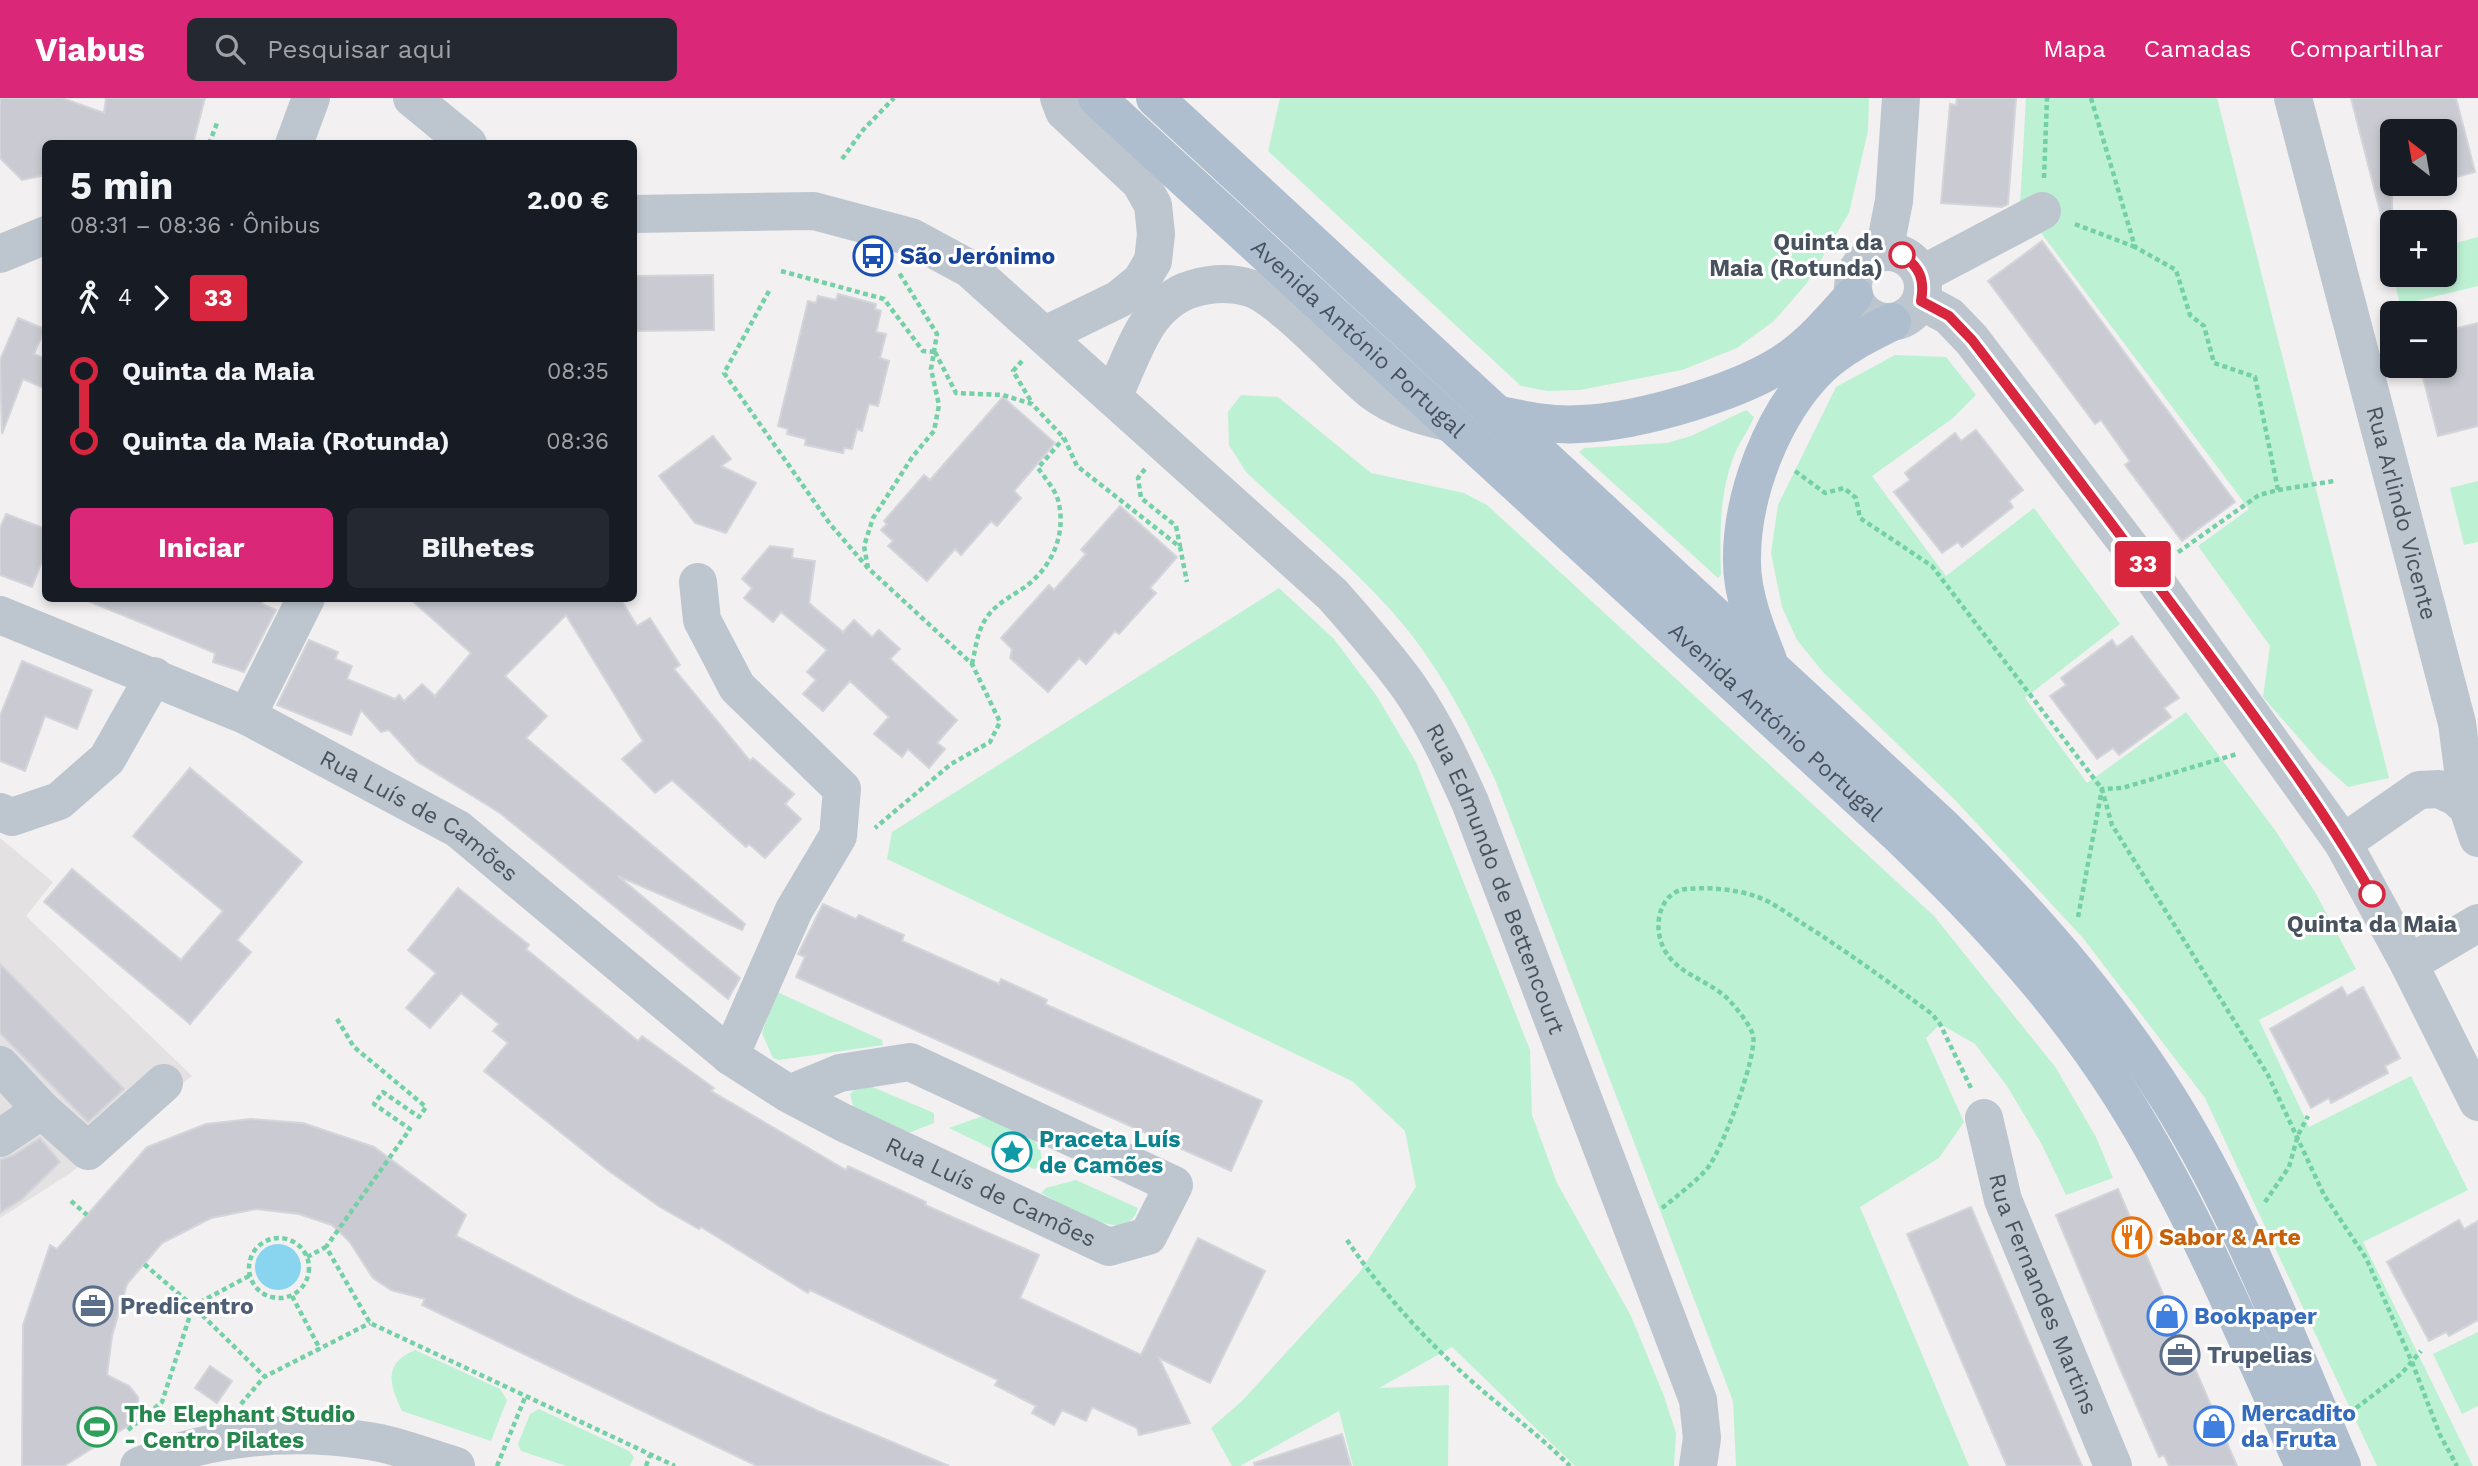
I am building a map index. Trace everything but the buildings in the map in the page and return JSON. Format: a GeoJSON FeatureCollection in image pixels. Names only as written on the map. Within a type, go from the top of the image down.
{"type":"FeatureCollection","features":[{"type":"Feature","properties":{"kind":"main road","name":"Avenida António Portugal"},"geometry":{"type":"LineString","coordinates":[[1097,98],[1898,834],[2010,947],[2120,1094],[2160,1161],[2193,1225],[2304,1466]]}},
{"type":"Feature","properties":{"kind":"main road","name":"Avenida António Portugal"},"geometry":{"type":"LineString","coordinates":[[1155,98],[1770,665],[1997,880],[2051,939],[2108,1009],[2171,1103],[2213,1178],[2248,1250],[2342,1466]]}},
{"type":"Feature","properties":{"kind":"main road"},"geometry":{"type":"LineString","coordinates":[[1495,414],[1544,424],[1583,424],[1692,402],[1751,379],[1792,357],[1854,295]]}},
{"type":"Feature","properties":{"kind":"main road"},"geometry":{"type":"LineString","coordinates":[[1770,665],[1753,621],[1742,563],[1746,514],[1767,449],[1790,405],[1819,368],[1912,299]]}},
{"type":"Feature","properties":{"kind":"street"},"geometry":{"type":"LineString","coordinates":[[295,140],[311,98]]}},
{"type":"Feature","properties":{"kind":"street"},"geometry":{"type":"LineString","coordinates":[[412,98],[463,140]]}},
{"type":"Feature","properties":{"kind":"street"},"geometry":{"type":"LineString","coordinates":[[1045,335],[1119,299],[1141,281],[1153,261],[1156,234],[1153,205],[1140,182],[1064,111],[1059,98]]}},
{"type":"Feature","properties":{"kind":"street"},"geometry":{"type":"LineString","coordinates":[[1884,253],[1894,201],[1901,98]]}},
{"type":"Feature","properties":{"kind":"street","name":"Rua Arlindo Vicente"},"geometry":{"type":"LineString","coordinates":[[2293,98],[2457,723],[2473,823]]}},
{"type":"Feature","properties":{"kind":"street","name":"Rua Edmundo de Bettencourt"},"geometry":{"type":"LineString","coordinates":[[637,214],[814,211],[911,237],[970,269],[1333,595],[1410,688],[1442,740],[1470,802],[1698,1400],[1702,1438],[1699,1466]]}},
{"type":"Feature","properties":{"kind":"street"},"geometry":{"type":"LineString","coordinates":[[1912,299],[1913,262],[1902,255],[1884,253],[1872,256],[1859,268],[1854,279],[1854,295],[1858,306],[1868,317],[1912,299],[2042,211]]}},
{"type":"Feature","properties":{"kind":"street"},"geometry":{"type":"LineString","coordinates":[[0,254],[42,237]]}},
{"type":"Feature","properties":{"kind":"street"},"geometry":{"type":"LineString","coordinates":[[1112,397],[1147,325],[1163,305],[1185,291],[1207,284],[1233,284],[1252,289],[1273,303],[1375,393],[1413,414],[1447,422]]}},
{"type":"Feature","properties":{"kind":"street"},"geometry":{"type":"LineString","coordinates":[[1912,299],[1949,316],[1972,340],[2149,572],[2267,734],[2343,843],[2409,964],[2478,1102]]}},
{"type":"Feature","properties":{"kind":"street"},"geometry":{"type":"LineString","coordinates":[[698,582],[702,620],[737,687],[842,789],[838,836],[794,910],[730,1056]]}},
{"type":"Feature","properties":{"kind":"street"},"geometry":{"type":"LineString","coordinates":[[247,716],[304,602]]}},
{"type":"Feature","properties":{"kind":"street","name":"Rua Luís de Camões"},"geometry":{"type":"LineString","coordinates":[[0,615],[247,716],[458,829],[730,1056],[789,1094],[842,1122],[1110,1247],[1148,1236],[1174,1185],[910,1062],[840,1073],[789,1094]]}},
{"type":"Feature","properties":{"kind":"street"},"geometry":{"type":"LineString","coordinates":[[0,812],[12,817],[59,801],[107,759],[154,676]]}},
{"type":"Feature","properties":{"kind":"street"},"geometry":{"type":"LineString","coordinates":[[2343,843],[2419,790],[2457,723]]}},
{"type":"Feature","properties":{"kind":"street","name":"Rua Arlindo Vicente"},"geometry":{"type":"LineString","coordinates":[[2419,790],[2439,789],[2456,797],[2473,823]]}},
{"type":"Feature","properties":{"kind":"street"},"geometry":{"type":"LineString","coordinates":[[2409,964],[2478,923]]}},
{"type":"Feature","properties":{"kind":"street"},"geometry":{"type":"LineString","coordinates":[[0,1065],[42,1110],[88,1151],[164,1083]]}},
{"type":"Feature","properties":{"kind":"street"},"geometry":{"type":"LineString","coordinates":[[0,1138],[42,1110]]}},
{"type":"Feature","properties":{"kind":"street","name":"Rua Fernandes Martins"},"geometry":{"type":"LineString","coordinates":[[1984,1118],[2003,1199],[2113,1466]]}},
{"type":"Feature","properties":{"kind":"street"},"geometry":{"type":"LineString","coordinates":[[132,1449],[289,1433],[371,1441],[456,1466]]}},
{"type":"Feature","properties":{"kind":"path"},"geometry":{"type":"LineString","coordinates":[[842,159],[863,130],[894,98]]}},
{"type":"Feature","properties":{"kind":"path"},"geometry":{"type":"LineString","coordinates":[[2047,98],[2042,211],[2136,247],[2176,270],[2190,315],[2204,326],[2214,363],[2255,377],[2278,490]]}},
{"type":"Feature","properties":{"kind":"path"},"geometry":{"type":"LineString","coordinates":[[2091,98],[2136,247]]}},
{"type":"Feature","properties":{"kind":"path"},"geometry":{"type":"LineString","coordinates":[[211,140],[217,123]]}},
{"type":"Feature","properties":{"kind":"path"},"geometry":{"type":"LineString","coordinates":[[868,568],[864,546],[873,518],[913,456],[934,431],[939,405],[931,369],[937,334],[898,272],[911,237]]}},
{"type":"Feature","properties":{"kind":"path"},"geometry":{"type":"LineString","coordinates":[[782,271],[884,299],[923,351],[934,352]]}},
{"type":"Feature","properties":{"kind":"path"},"geometry":{"type":"LineString","coordinates":[[769,291],[724,373],[830,524],[868,568],[972,664],[1000,722],[990,741],[951,764],[867,834]]}},
{"type":"Feature","properties":{"kind":"path"},"geometry":{"type":"LineString","coordinates":[[934,352],[956,393],[1003,395],[1032,404],[1064,439],[1077,466],[1180,547]]}},
{"type":"Feature","properties":{"kind":"path"},"geometry":{"type":"LineString","coordinates":[[972,664],[979,630],[987,617],[997,605],[1028,585],[1048,566],[1059,543],[1058,500],[1038,468],[1064,439]]}},
{"type":"Feature","properties":{"kind":"path"},"geometry":{"type":"LineString","coordinates":[[1164,444],[1138,478],[1141,498],[1176,526],[1187,582]]}},
{"type":"Feature","properties":{"kind":"path"},"geometry":{"type":"LineString","coordinates":[[1767,449],[1825,493],[1844,488],[1856,498],[1860,518],[1932,566],[2102,789],[2112,825],[2268,1075],[2324,1195],[2366,1258],[2412,1362],[2440,1435],[2457,1466]]}},
{"type":"Feature","properties":{"kind":"path"},"geometry":{"type":"LineString","coordinates":[[2149,572],[2259,495],[2334,481]]}},
{"type":"Feature","properties":{"kind":"path"},"geometry":{"type":"LineString","coordinates":[[2102,789],[2122,788],[2232,757],[2267,734]]}},
{"type":"Feature","properties":{"kind":"path"},"geometry":{"type":"LineString","coordinates":[[2074,927],[2102,789]]}},
{"type":"Feature","properties":{"kind":"path"},"geometry":{"type":"LineString","coordinates":[[1628,1219],[1660,1210],[1708,1168],[1722,1143],[1753,1055],[1753,1035],[1727,998],[1672,963],[1665,951],[1658,932],[1661,909],[1667,897],[1679,890],[1698,888],[1755,896],[1779,908],[1885,979],[1940,1024],[1984,1118]]}},
{"type":"Feature","properties":{"kind":"path"},"geometry":{"type":"LineString","coordinates":[[307,1256],[326,1247],[410,1129],[374,1104],[383,1092],[419,1117],[426,1107],[354,1047],[337,1019]]}},
{"type":"Feature","properties":{"kind":"path"},"geometry":{"type":"LineString","coordinates":[[2260,1209],[2289,1167],[2298,1135],[2308,1116]]}},
{"type":"Feature","properties":{"kind":"path"},"geometry":{"type":"LineString","coordinates":[[71,1201],[87,1215]]}},
{"type":"Feature","properties":{"kind":"path"},"geometry":{"type":"LineString","coordinates":[[276,1238],[299,1246],[307,1256],[310,1272],[304,1287],[292,1296],[279,1299],[266,1297],[255,1288],[249,1276],[248,1263],[263,1242],[276,1238]]}},
{"type":"Feature","properties":{"kind":"path"},"geometry":{"type":"LineString","coordinates":[[1347,1240],[1376,1284],[1426,1336],[1496,1402],[1530,1427],[1570,1466]]}},
{"type":"Feature","properties":{"kind":"path"},"geometry":{"type":"LineString","coordinates":[[326,1247],[370,1323],[675,1466]]}},
{"type":"Feature","properties":{"kind":"path"},"geometry":{"type":"LineString","coordinates":[[144,1264],[193,1306],[264,1377]]}},
{"type":"Feature","properties":{"kind":"path"},"geometry":{"type":"LineString","coordinates":[[132,1449],[162,1402],[193,1306],[249,1276]]}},
{"type":"Feature","properties":{"kind":"path"},"geometry":{"type":"LineString","coordinates":[[292,1296],[320,1349]]}},
{"type":"Feature","properties":{"kind":"path"},"geometry":{"type":"LineString","coordinates":[[235,1412],[264,1377],[370,1323]]}},
{"type":"Feature","properties":{"kind":"path"},"geometry":{"type":"LineString","coordinates":[[2345,1416],[2368,1401],[2421,1351]]}},
{"type":"Feature","properties":{"kind":"path"},"geometry":{"type":"LineString","coordinates":[[497,1466],[526,1395]]}},
{"type":"Feature","properties":{"kind":"path"},"geometry":{"type":"LineString","coordinates":[[646,1466],[650,1455]]}},
{"type":"Feature","properties":{"kind":"shaded area"},"geometry":{"type":"Polygon","coordinates":[[[0,838],[53,882],[26,916],[192,1076],[69,1174],[0,1218],[0,838]]]}},
{"type":"Feature","properties":{"kind":"green space"},"geometry":{"type":"Polygon","coordinates":[[[1280,98],[1869,98],[1868,131],[1849,213],[1807,283],[1774,321],[1737,348],[1682,370],[1580,390],[1547,391],[1521,386],[1268,151],[1280,98]]]}},
{"type":"Feature","properties":{"kind":"green space"},"geometry":{"type":"Polygon","coordinates":[[[2026,98],[2217,98],[2389,778],[2348,787],[2318,760],[2263,697],[2270,646],[2198,546],[2249,509],[2020,205],[2026,98]]]}},
{"type":"Feature","properties":{"kind":"green space"},"geometry":{"type":"Polygon","coordinates":[[[2478,237],[2478,286],[2416,301],[2399,301],[2396,287],[2457,287],[2457,243],[2478,237]]]}},
{"type":"Feature","properties":{"kind":"green space"},"geometry":{"type":"Polygon","coordinates":[[[1895,355],[1946,357],[1976,395],[1953,418],[1872,476],[1946,576],[2034,508],[2120,624],[2025,698],[2087,783],[2186,712],[2275,830],[2315,892],[2356,969],[2259,1020],[2309,1127],[2411,1076],[2468,1190],[2363,1242],[2473,1466],[2377,1466],[2205,1098],[2083,938],[1955,800],[1823,672],[1797,640],[1782,607],[1771,553],[1778,505],[1836,387],[1895,355]]]}},
{"type":"Feature","properties":{"kind":"green space"},"geometry":{"type":"Polygon","coordinates":[[[1241,395],[1278,397],[1371,473],[1464,493],[1487,505],[1934,916],[2056,1068],[2096,1137],[2113,1178],[2066,1195],[2041,1143],[2007,1086],[1975,1044],[1940,1024],[1926,1038],[1964,1122],[1939,1158],[1860,1207],[1969,1466],[1736,1466],[1733,1401],[1496,782],[1448,689],[1403,625],[1353,571],[1246,472],[1229,445],[1228,412],[1241,395]]]}},
{"type":"Feature","properties":{"kind":"green space"},"geometry":{"type":"Polygon","coordinates":[[[1746,410],[1754,417],[1734,455],[1728,475],[1721,518],[1721,575],[1718,578],[1579,452],[1584,448],[1667,443],[1691,436],[1746,410]]]}},
{"type":"Feature","properties":{"kind":"green space"},"geometry":{"type":"Polygon","coordinates":[[[2478,481],[2478,542],[2464,545],[2450,488],[2478,481]]]}},
{"type":"Feature","properties":{"kind":"green space"},"geometry":{"type":"Polygon","coordinates":[[[1279,588],[1334,639],[1376,695],[1416,762],[1530,1050],[1532,1115],[1557,1183],[1631,1316],[1664,1396],[1676,1433],[1674,1466],[1575,1466],[1452,1347],[1379,1388],[1449,1385],[1448,1466],[1353,1466],[1339,1411],[1240,1466],[1232,1466],[1211,1428],[1242,1401],[1359,1273],[1416,1187],[1405,1131],[1352,1081],[887,859],[892,832],[1279,588]]]}},
{"type":"Feature","properties":{"kind":"green space"},"geometry":{"type":"Polygon","coordinates":[[[777,992],[882,1040],[883,1045],[779,1060],[773,1058],[762,1033],[777,992]]]}},
{"type":"Feature","properties":{"kind":"green space"},"geometry":{"type":"Polygon","coordinates":[[[863,1083],[934,1113],[934,1123],[906,1134],[854,1109],[850,1094],[863,1083]]]}},
{"type":"Feature","properties":{"kind":"green space"},"geometry":{"type":"Polygon","coordinates":[[[986,1115],[1024,1132],[1032,1139],[1042,1155],[1041,1166],[1034,1169],[949,1128],[986,1115]]]}},
{"type":"Feature","properties":{"kind":"green space"},"geometry":{"type":"Polygon","coordinates":[[[1076,1180],[1138,1208],[1132,1220],[1121,1224],[1108,1224],[1094,1220],[1041,1193],[1046,1188],[1076,1180]]]}},
{"type":"Feature","properties":{"kind":"green space"},"geometry":{"type":"Polygon","coordinates":[[[2478,1332],[2478,1406],[2462,1414],[2433,1354],[2478,1332]]]}},
{"type":"Feature","properties":{"kind":"green space"},"geometry":{"type":"Polygon","coordinates":[[[415,1350],[500,1389],[507,1400],[491,1441],[402,1411],[392,1384],[393,1369],[397,1362],[415,1350]]]}},
{"type":"Feature","properties":{"kind":"green space"},"geometry":{"type":"Polygon","coordinates":[[[539,1409],[629,1451],[634,1457],[630,1466],[566,1466],[521,1451],[518,1444],[530,1414],[539,1409]]]}},
{"type":"Feature","properties":{"kind":"water"},"geometry":{"type":"Polygon","coordinates":[[[278,1244],[294,1251],[301,1267],[294,1283],[278,1290],[262,1283],[255,1267],[262,1251],[278,1244]]]}},
{"type":"Feature","properties":{"kind":"bus line","name":"33"},"geometry":{"type":"LineString","coordinates":[[1902,255],[1913,262],[1922,275],[1924,287],[1921,301],[1949,316],[1972,340],[2149,572],[2290,766],[2343,843],[2372,894]]}},
{"type":"Feature","properties":{"kind":"place","name":"Quinta da Maia (Rotunda)"},"geometry":{"type":"Point","coordinates":[1902,255]}},
{"type":"Feature","properties":{"kind":"place","name":"São Jerónimo"},"geometry":{"type":"Point","coordinates":[873,256]}},
{"type":"Feature","properties":{"kind":"place","name":"Quinta da Maia"},"geometry":{"type":"Point","coordinates":[2372,894]}},
{"type":"Feature","properties":{"kind":"place","name":"Praceta Luís de Camões"},"geometry":{"type":"Point","coordinates":[1012,1152]}},
{"type":"Feature","properties":{"kind":"place","name":"Sabor & Arte"},"geometry":{"type":"Point","coordinates":[2132,1237]}},
{"type":"Feature","properties":{"kind":"place","name":"Predicentro"},"geometry":{"type":"Point","coordinates":[93,1306]}},
{"type":"Feature","properties":{"kind":"place","name":"Bookpaper"},"geometry":{"type":"Point","coordinates":[2167,1316]}},
{"type":"Feature","properties":{"kind":"place","name":"Trupelias"},"geometry":{"type":"Point","coordinates":[2180,1355]}},
{"type":"Feature","properties":{"kind":"place","name":"Mercadito da Fruta"},"geometry":{"type":"Point","coordinates":[2214,1426]}},
{"type":"Feature","properties":{"kind":"place","name":"The Elephant Studio - Centro Pilates"},"geometry":{"type":"Point","coordinates":[97,1427]}}]}
